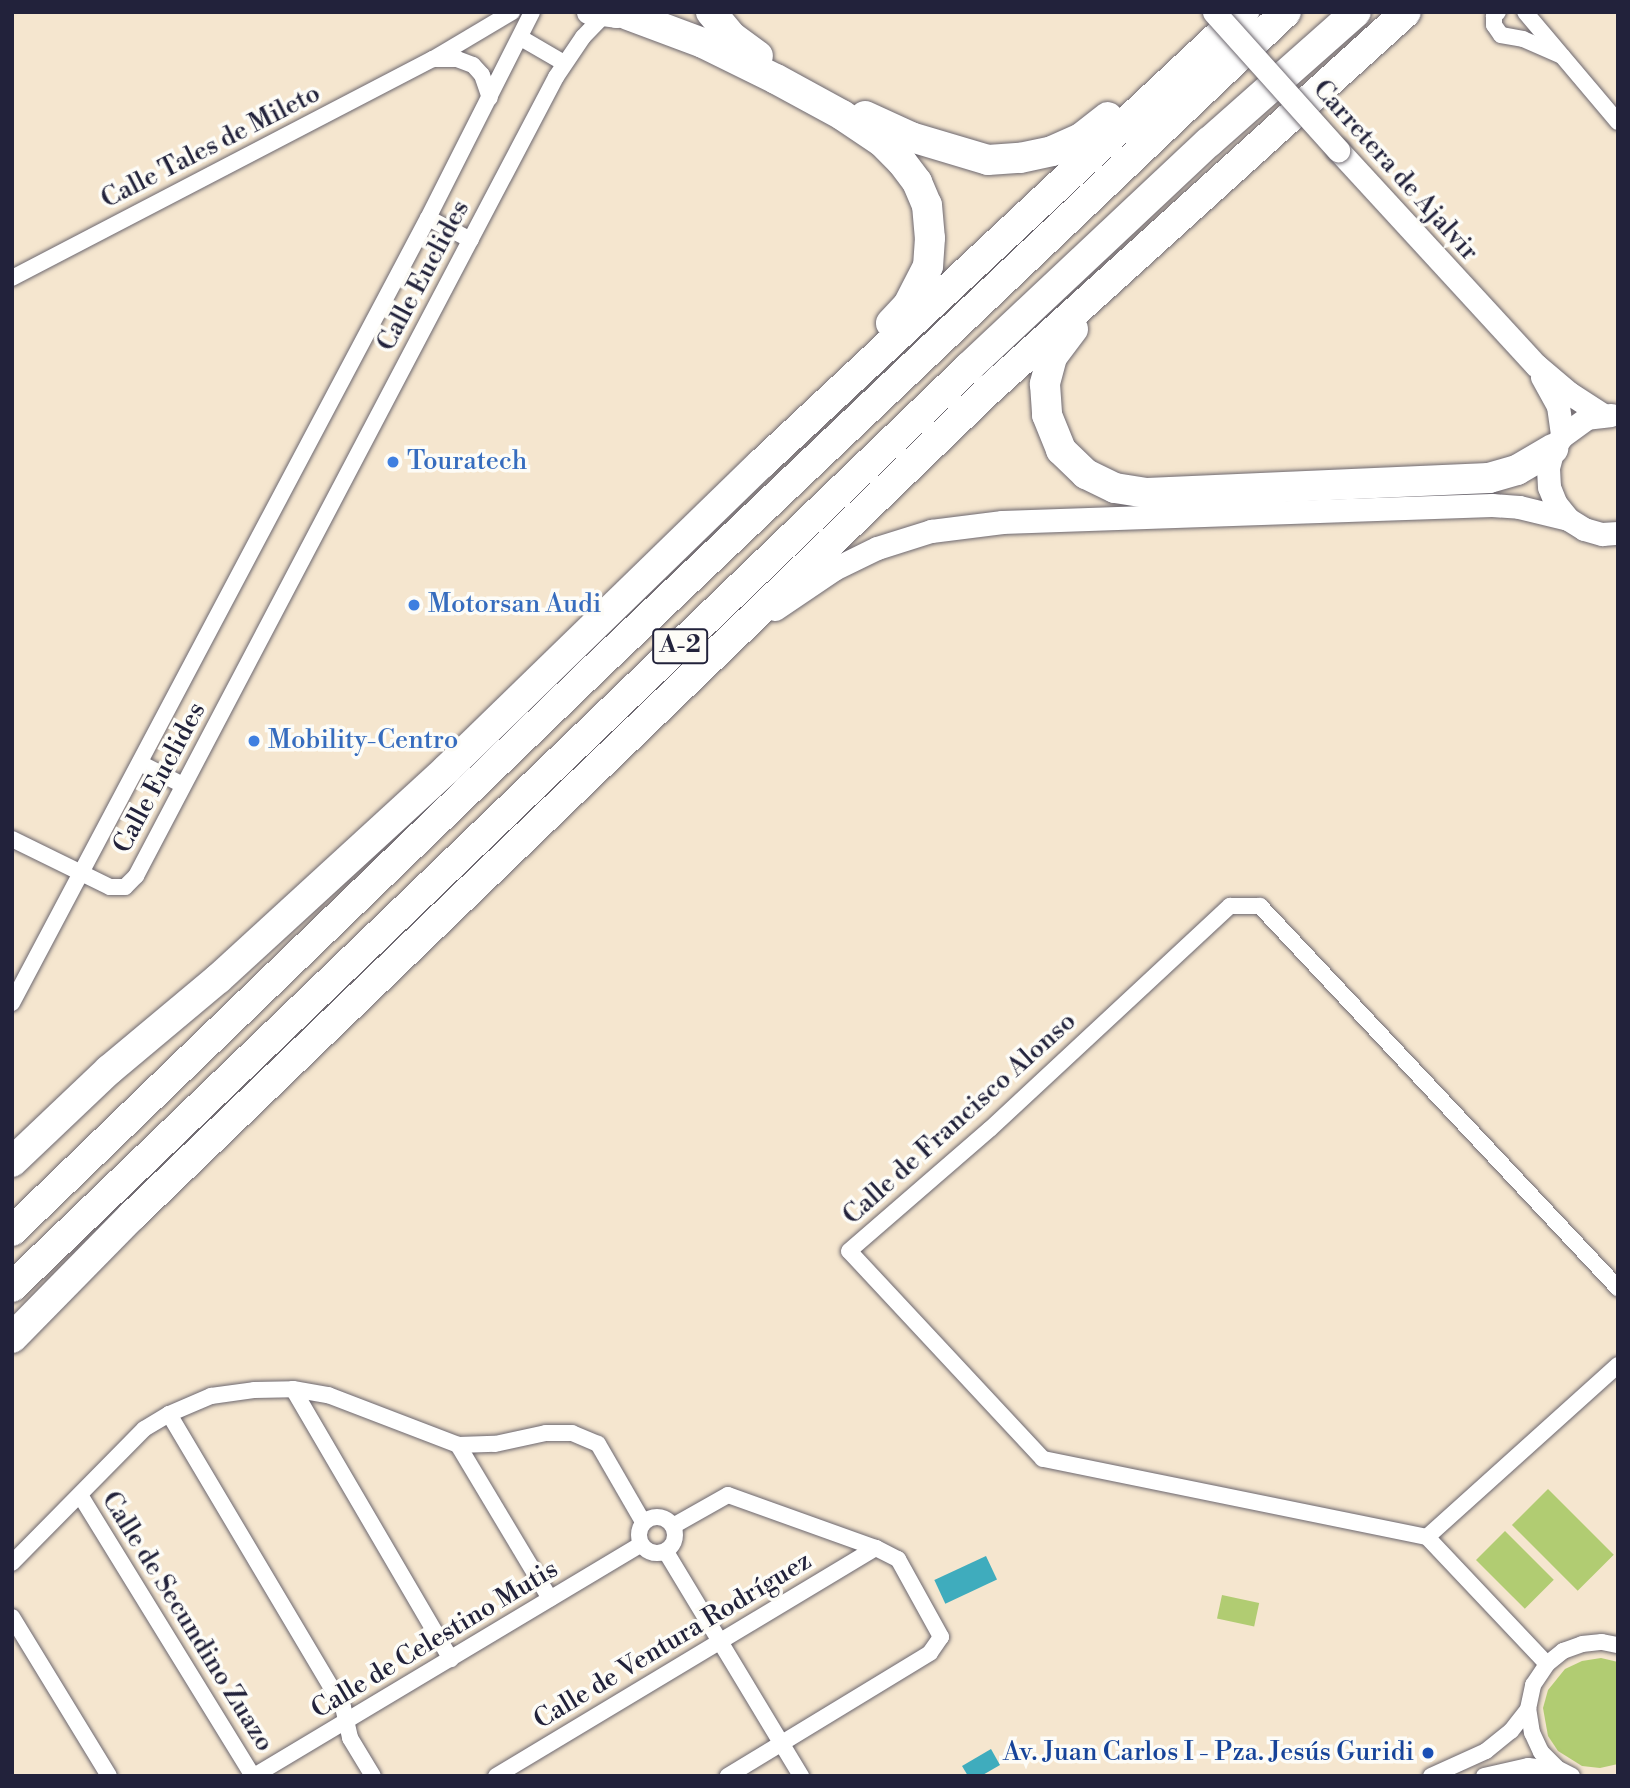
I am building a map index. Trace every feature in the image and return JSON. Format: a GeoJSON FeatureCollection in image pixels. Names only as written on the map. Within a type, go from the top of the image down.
{"type":"FeatureCollection","features":[{"type":"Feature","properties":{"kind":"highway"},"geometry":{"type":"LineString","coordinates":[[711,12],[732,37],[748,50],[843,106],[911,137],[988,160],[1020,158],[1052,151],[1082,138],[1236,12]]}},
{"type":"Feature","properties":{"kind":"highway"},"geometry":{"type":"LineString","coordinates":[[12,1162],[109,1070],[218,979],[447,769],[761,464],[1244,12]]}},
{"type":"Feature","properties":{"kind":"highway","name":"A-2"},"geometry":{"type":"LineString","coordinates":[[12,1231],[592,671],[1286,12]]}},
{"type":"Feature","properties":{"kind":"highway","name":"A-2"},"geometry":{"type":"LineString","coordinates":[[12,1287],[969,367],[1209,142],[1356,12]]}},
{"type":"Feature","properties":{"kind":"highway"},"geometry":{"type":"LineString","coordinates":[[12,1338],[132,1216],[990,389],[1406,12]]}},
{"type":"Feature","properties":{"kind":"highway"},"geometry":{"type":"LineString","coordinates":[[616,14],[703,43],[842,115],[882,142],[902,162],[917,182],[927,205],[930,238],[928,266],[908,305],[761,464]]}},
{"type":"Feature","properties":{"kind":"highway"},"geometry":{"type":"LineString","coordinates":[[1132,258],[1052,357],[1045,384],[1047,415],[1061,450],[1086,474],[1115,488],[1147,493],[1489,478],[1517,470],[1558,442]]}},
{"type":"Feature","properties":{"kind":"highway"},"geometry":{"type":"LineString","coordinates":[[12,1136],[44,1106],[109,1070]]}},
{"type":"Feature","properties":{"kind":"highway"},"geometry":{"type":"LineString","coordinates":[[12,1322],[132,1216]]}},
{"type":"Feature","properties":{"kind":"street","name":"Calle Tales de Mileto"},"geometry":{"type":"LineString","coordinates":[[12,278],[433,59],[512,12]]}},
{"type":"Feature","properties":{"kind":"street","name":"Calle Euclides"},"geometry":{"type":"LineString","coordinates":[[532,12],[428,218],[80,874],[110,887],[125,887],[136,876],[564,63],[616,14]]}},
{"type":"Feature","properties":{"kind":"street","name":"Carretera de Ajalvir"},"geometry":{"type":"LineString","coordinates":[[1214,12],[1536,365],[1569,393],[1613,414]]}},
{"type":"Feature","properties":{"kind":"street"},"geometry":{"type":"LineString","coordinates":[[1498,12],[1494,16],[1494,25],[1501,35],[1523,39],[1564,57]]}},
{"type":"Feature","properties":{"kind":"street"},"geometry":{"type":"LineString","coordinates":[[1525,12],[1616,121]]}},
{"type":"Feature","properties":{"kind":"street"},"geometry":{"type":"LineString","coordinates":[[521,38],[564,63]]}},
{"type":"Feature","properties":{"kind":"street"},"geometry":{"type":"LineString","coordinates":[[433,59],[457,59],[473,65],[482,75],[490,98]]}},
{"type":"Feature","properties":{"kind":"street"},"geometry":{"type":"LineString","coordinates":[[428,218],[471,240]]}},
{"type":"Feature","properties":{"kind":"street","name":"Carretera de Ajalvir"},"geometry":{"type":"LineString","coordinates":[[1536,365],[1558,406],[1558,442],[1548,468],[1549,487],[1556,505],[1568,519]]}},
{"type":"Feature","properties":{"kind":"street"},"geometry":{"type":"LineString","coordinates":[[1558,442],[1574,425],[1613,414]]}},
{"type":"Feature","properties":{"kind":"street"},"geometry":{"type":"LineString","coordinates":[[746,627],[845,564],[877,548],[943,530],[1002,522],[1391,506],[1492,505],[1520,507],[1568,519],[1584,529],[1602,534],[1618,533]]}},
{"type":"Feature","properties":{"kind":"street"},"geometry":{"type":"LineString","coordinates":[[140,762],[183,785]]}},
{"type":"Feature","properties":{"kind":"street"},"geometry":{"type":"LineString","coordinates":[[12,839],[80,874],[12,1003]]}},
{"type":"Feature","properties":{"kind":"street","name":"Calle de Francisco Alonso"},"geometry":{"type":"LineString","coordinates":[[1427,1537],[1043,1460],[849,1251],[990,1129],[1230,906],[1260,906],[1618,1288]]}},
{"type":"Feature","properties":{"kind":"street"},"geometry":{"type":"LineString","coordinates":[[1547,1664],[1427,1537],[1618,1365]]}},
{"type":"Feature","properties":{"kind":"street"},"geometry":{"type":"LineString","coordinates":[[293,1389],[451,1659]]}},
{"type":"Feature","properties":{"kind":"street"},"geometry":{"type":"LineString","coordinates":[[12,1563],[144,1429],[169,1414],[211,1396],[293,1389],[328,1395],[458,1444],[495,1444],[546,1433],[572,1433],[598,1444],[643,1522]]}},
{"type":"Feature","properties":{"kind":"street"},"geometry":{"type":"LineString","coordinates":[[169,1414],[343,1707],[350,1738],[373,1776]]}},
{"type":"Feature","properties":{"kind":"street"},"geometry":{"type":"LineString","coordinates":[[458,1444],[550,1599]]}},
{"type":"Feature","properties":{"kind":"street","name":"Calle de Secundino Zuazo"},"geometry":{"type":"LineString","coordinates":[[80,1495],[253,1776]]}},
{"type":"Feature","properties":{"kind":"street"},"geometry":{"type":"LineString","coordinates":[[673,1525],[728,1495],[876,1548],[898,1559],[941,1637],[930,1653],[728,1776]]}},
{"type":"Feature","properties":{"kind":"street"},"geometry":{"type":"LineString","coordinates":[[655,1516],[666,1518],[673,1525],[676,1533],[672,1546],[666,1552],[648,1553],[640,1545],[638,1533],[643,1522],[655,1516]]}},
{"type":"Feature","properties":{"kind":"street","name":"Calle de Celestino Mutis"},"geometry":{"type":"LineString","coordinates":[[253,1776],[640,1545]]}},
{"type":"Feature","properties":{"kind":"street","name":"Calle de Ventura Rodríguez"},"geometry":{"type":"LineString","coordinates":[[496,1776],[876,1548]]}},
{"type":"Feature","properties":{"kind":"street"},"geometry":{"type":"LineString","coordinates":[[666,1552],[801,1776]]}},
{"type":"Feature","properties":{"kind":"street"},"geometry":{"type":"LineString","coordinates":[[12,1617],[109,1776]]}},
{"type":"Feature","properties":{"kind":"street"},"geometry":{"type":"LineString","coordinates":[[1565,1772],[1541,1752],[1532,1733],[1528,1709],[1534,1685],[1547,1664],[1563,1651],[1582,1644],[1602,1642],[1618,1645]]}},
{"type":"Feature","properties":{"kind":"street"},"geometry":{"type":"LineString","coordinates":[[1432,1776],[1486,1751],[1511,1731],[1528,1709]]}},
{"type":"Feature","properties":{"kind":"street"},"geometry":{"type":"LineString","coordinates":[[1484,1776],[1528,1766],[1565,1772]]}},
{"type":"Feature","properties":{"kind":"green space"},"geometry":{"type":"Polygon","coordinates":[[[1548,1489],[1614,1555],[1578,1591],[1512,1525],[1548,1489]]]}},
{"type":"Feature","properties":{"kind":"green space"},"geometry":{"type":"Polygon","coordinates":[[[1505,1531],[1554,1580],[1525,1609],[1476,1560],[1505,1531]]]}},
{"type":"Feature","properties":{"kind":"green space"},"geometry":{"type":"Polygon","coordinates":[[[1222,1595],[1259,1603],[1254,1626],[1217,1618],[1222,1595]]]}},
{"type":"Feature","properties":{"kind":"green space"},"geometry":{"type":"Polygon","coordinates":[[[1601,1658],[1618,1662],[1618,1764],[1600,1768],[1582,1766],[1558,1751],[1548,1736],[1543,1708],[1548,1690],[1565,1669],[1582,1661],[1601,1658]]]}},
{"type":"Feature","properties":{"kind":"water"},"geometry":{"type":"Polygon","coordinates":[[[986,1556],[997,1580],[945,1604],[934,1580],[986,1556]]]}},
{"type":"Feature","properties":{"kind":"water"},"geometry":{"type":"Polygon","coordinates":[[[991,1749],[1000,1765],[981,1776],[968,1776],[962,1766],[991,1749]]]}},
{"type":"Feature","properties":{"kind":"place","name":"Touratech"},"geometry":{"type":"Point","coordinates":[393,462]}},
{"type":"Feature","properties":{"kind":"place","name":"Motorsan Audi"},"geometry":{"type":"Point","coordinates":[414,605]}},
{"type":"Feature","properties":{"kind":"place","name":"Mobility-Centro"},"geometry":{"type":"Point","coordinates":[254,741]}},
{"type":"Feature","properties":{"kind":"place","name":"Av. Juan Carlos I - Pza. Jesús Guridi"},"geometry":{"type":"Point","coordinates":[1428,1753]}}]}
